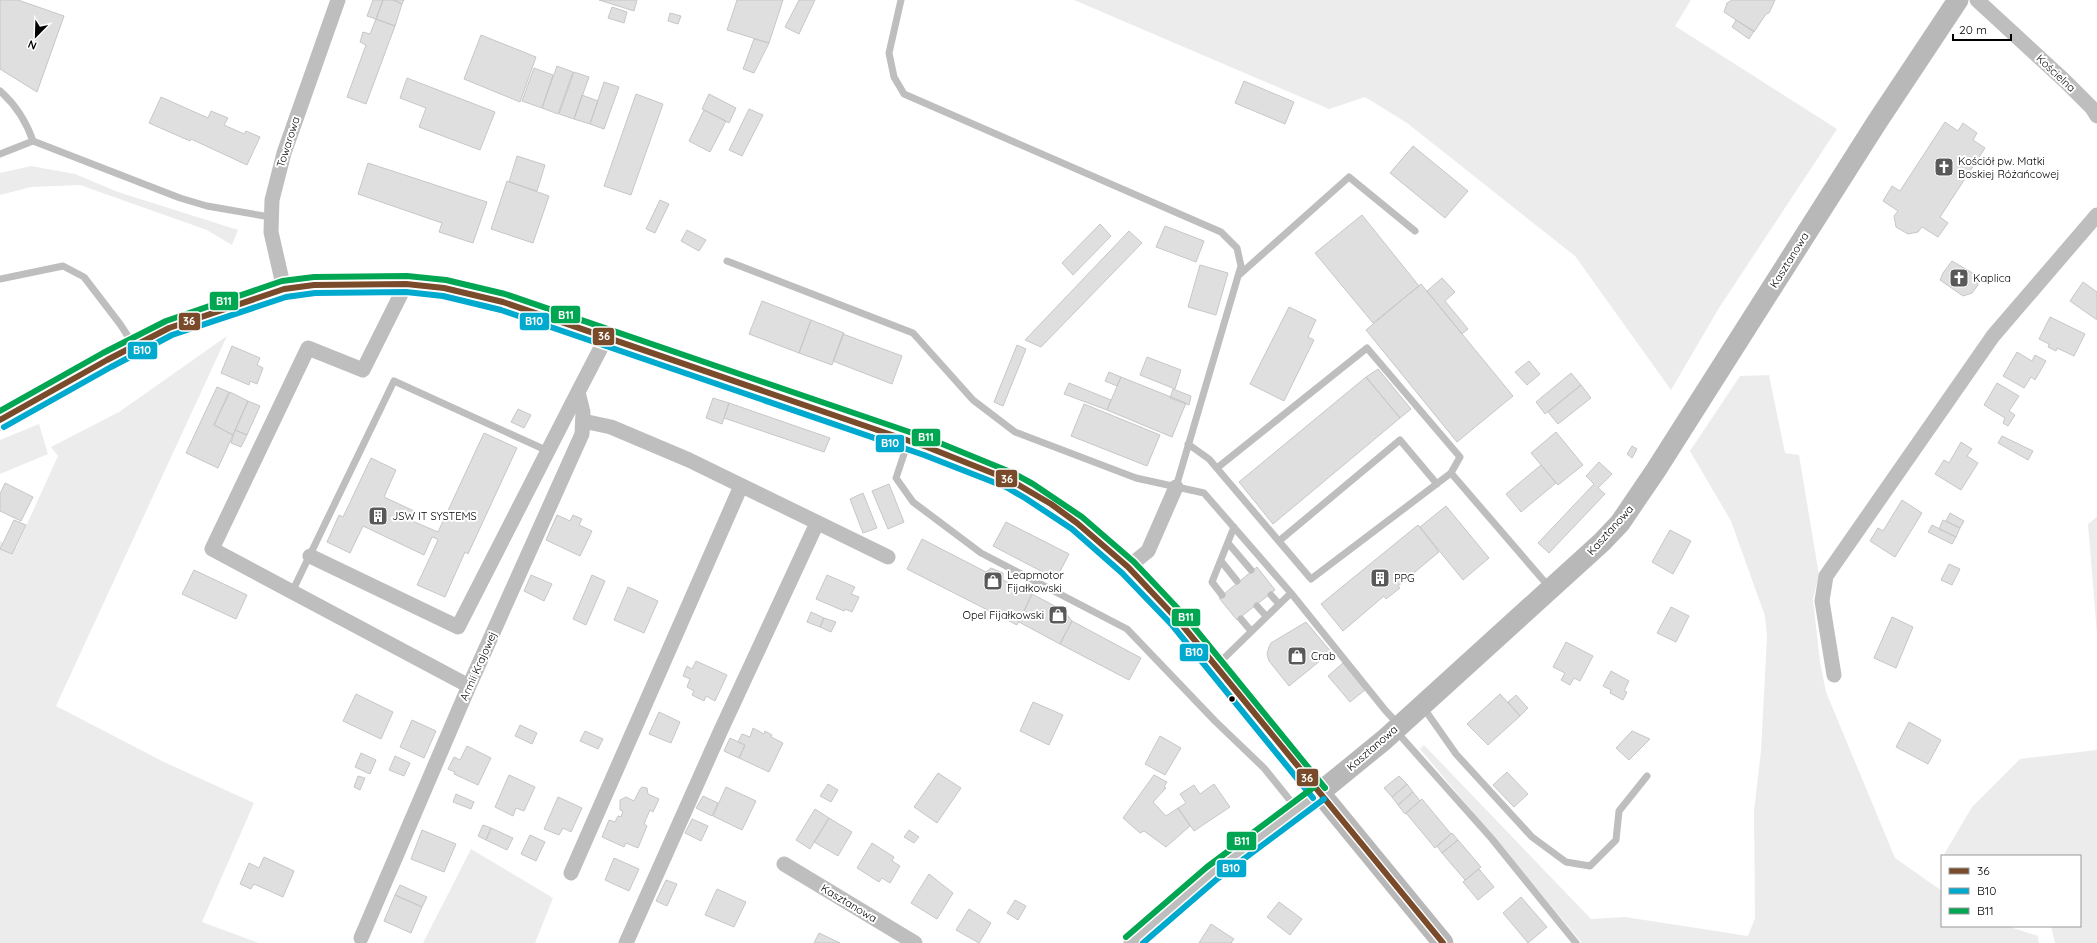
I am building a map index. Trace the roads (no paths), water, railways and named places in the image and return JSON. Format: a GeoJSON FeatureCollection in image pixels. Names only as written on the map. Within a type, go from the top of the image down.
{"type":"FeatureCollection","features":[{"type":"Feature","properties":{"kind":"street","name":"Towarowa"},"geometry":{"type":"LineString","coordinates":[[284,289],[271,232],[270,217],[273,191],[284,153],[338,0]]}},
{"type":"Feature","properties":{"kind":"street","name":"Kasztanowa"},"geometry":{"type":"LineString","coordinates":[[1131,943],[1212,873],[1319,793],[1422,706],[1602,542],[1638,498],[1877,122],[1958,0]]}},
{"type":"Feature","properties":{"kind":"street","name":"Kościelna"},"geometry":{"type":"LineString","coordinates":[[1976,0],[2065,81],[2092,108],[2097,116]]}},
{"type":"Feature","properties":{"kind":"street"},"geometry":{"type":"LineString","coordinates":[[1834,675],[1822,601],[1826,576],[1993,336],[2097,215]]}},
{"type":"Feature","properties":{"kind":"street"},"geometry":{"type":"LineString","coordinates":[[406,284],[363,370],[308,348],[212,549],[469,686]]}},
{"type":"Feature","properties":{"kind":"street"},"geometry":{"type":"LineString","coordinates":[[0,420],[134,346],[170,328],[284,289],[314,285],[406,284],[444,288],[503,302],[607,336],[908,440],[1010,480],[1077,522],[1128,567],[1178,620],[1215,667],[1443,943]]}},
{"type":"Feature","properties":{"kind":"street"},"geometry":{"type":"LineString","coordinates":[[310,556],[458,628],[607,336]]}},
{"type":"Feature","properties":{"kind":"street","name":"Armii Krajowej"},"geometry":{"type":"LineString","coordinates":[[361,938],[469,686],[582,434],[583,412],[578,392]]}},
{"type":"Feature","properties":{"kind":"street"},"geometry":{"type":"LineString","coordinates":[[583,421],[611,427],[638,438],[888,557]]}},
{"type":"Feature","properties":{"kind":"street"},"geometry":{"type":"LineString","coordinates":[[571,872],[741,486]]}},
{"type":"Feature","properties":{"kind":"street"},"geometry":{"type":"LineString","coordinates":[[1128,567],[1148,551],[1176,486]]}},
{"type":"Feature","properties":{"kind":"street"},"geometry":{"type":"LineString","coordinates":[[626,943],[721,730],[817,523]]}},
{"type":"Feature","properties":{"kind":"street","name":"Kasztanowa"},"geometry":{"type":"LineString","coordinates":[[784,864],[915,943]]}},
{"type":"Feature","properties":{"kind":"lane"},"geometry":{"type":"LineString","coordinates":[[901,0],[889,53],[894,77],[904,94],[1221,232],[1237,248],[1241,266],[1176,486]]}},
{"type":"Feature","properties":{"kind":"lane"},"geometry":{"type":"LineString","coordinates":[[0,91],[16,106],[27,124],[33,141]]}},
{"type":"Feature","properties":{"kind":"lane"},"geometry":{"type":"LineString","coordinates":[[0,154],[33,141],[180,198],[207,206],[270,217]]}},
{"type":"Feature","properties":{"kind":"lane"},"geometry":{"type":"LineString","coordinates":[[1237,276],[1349,177],[1415,231]]}},
{"type":"Feature","properties":{"kind":"lane"},"geometry":{"type":"LineString","coordinates":[[727,260],[913,333],[973,400],[1015,432],[1136,478],[1204,493],[1291,592],[1397,727],[1492,839],[1576,943]]}},
{"type":"Feature","properties":{"kind":"lane"},"geometry":{"type":"LineString","coordinates":[[0,279],[63,266],[84,277],[120,324],[134,346]]}},
{"type":"Feature","properties":{"kind":"lane"},"geometry":{"type":"LineString","coordinates":[[1188,444],[1209,459],[1311,579],[1451,473],[1460,457],[1367,348],[1217,468]]}},
{"type":"Feature","properties":{"kind":"lane"},"geometry":{"type":"LineString","coordinates":[[292,592],[394,381],[548,451]]}},
{"type":"Feature","properties":{"kind":"lane"},"geometry":{"type":"LineString","coordinates":[[908,440],[896,478],[913,502],[981,553],[1127,629],[1215,721],[1264,768],[1297,809]]}},
{"type":"Feature","properties":{"kind":"lane"},"geometry":{"type":"LineString","coordinates":[[1279,542],[1400,440],[1437,484]]}},
{"type":"Feature","properties":{"kind":"lane"},"geometry":{"type":"LineString","coordinates":[[1451,473],[1551,589]]}},
{"type":"Feature","properties":{"kind":"lane"},"geometry":{"type":"LineString","coordinates":[[1222,594],[1212,582],[1234,527]]}},
{"type":"Feature","properties":{"kind":"lane"},"geometry":{"type":"LineString","coordinates":[[1228,543],[1250,570]]}},
{"type":"Feature","properties":{"kind":"lane"},"geometry":{"type":"LineString","coordinates":[[1221,561],[1237,581]]}},
{"type":"Feature","properties":{"kind":"lane"},"geometry":{"type":"LineString","coordinates":[[1215,667],[1291,592]]}},
{"type":"Feature","properties":{"kind":"lane"},"geometry":{"type":"LineString","coordinates":[[1271,595],[1279,604]]}},
{"type":"Feature","properties":{"kind":"lane"},"geometry":{"type":"LineString","coordinates":[[1257,606],[1266,616]]}},
{"type":"Feature","properties":{"kind":"lane"},"geometry":{"type":"LineString","coordinates":[[1241,619],[1251,631]]}},
{"type":"Feature","properties":{"kind":"lane"},"geometry":{"type":"LineString","coordinates":[[1422,706],[1456,754],[1532,837],[1566,862],[1590,866],[1616,840],[1619,811],[1647,776]]}},
{"type":"Feature","properties":{"kind":"place","name":"Kościół pw. Matki Boskiej Różańcowej"},"geometry":{"type":"Point","coordinates":[1944,167]}},
{"type":"Feature","properties":{"kind":"place","name":"Kaplica"},"geometry":{"type":"Point","coordinates":[1959,278]}},
{"type":"Feature","properties":{"kind":"place","name":"JSW IT SYSTEMS"},"geometry":{"type":"Point","coordinates":[378,516]}},
{"type":"Feature","properties":{"kind":"place","name":"PPG"},"geometry":{"type":"Point","coordinates":[1380,578]}},
{"type":"Feature","properties":{"kind":"place","name":"Leapmotor Fijałkowski"},"geometry":{"type":"Point","coordinates":[993,581]}},
{"type":"Feature","properties":{"kind":"place","name":"Opel Fijałkowski"},"geometry":{"type":"Point","coordinates":[1058,615]}},
{"type":"Feature","properties":{"kind":"place","name":"Crab"},"geometry":{"type":"Point","coordinates":[1297,656]}}]}
